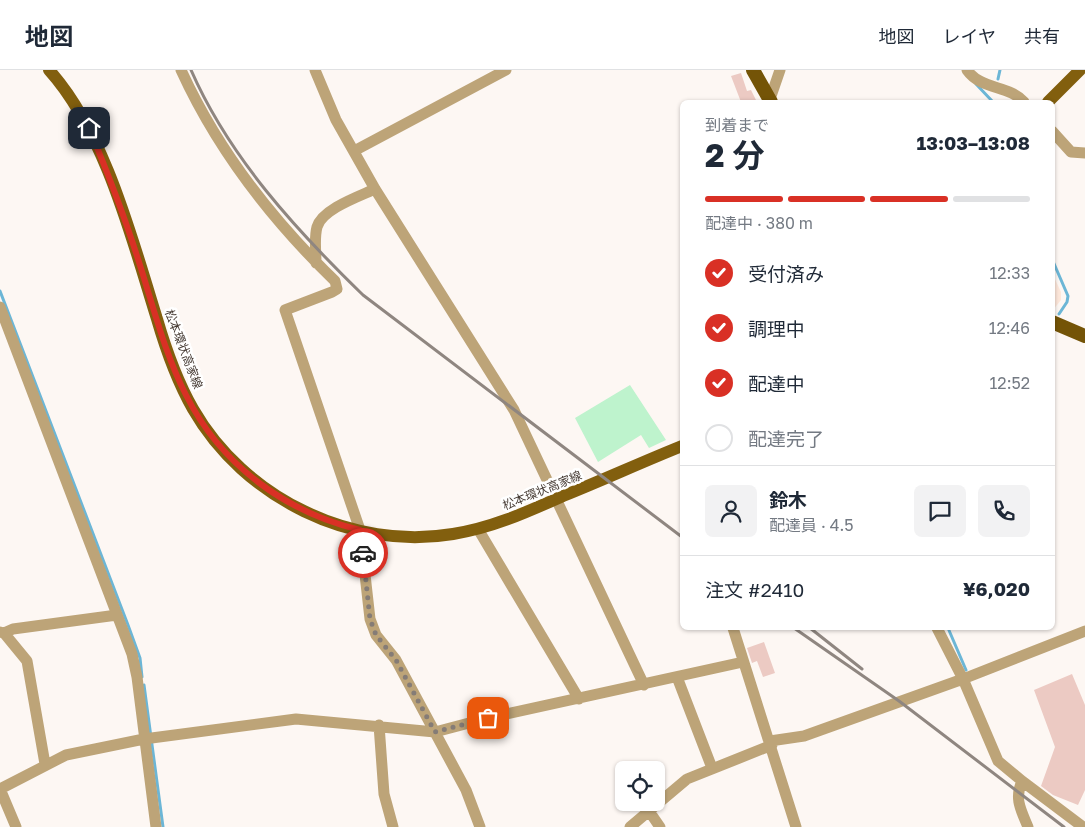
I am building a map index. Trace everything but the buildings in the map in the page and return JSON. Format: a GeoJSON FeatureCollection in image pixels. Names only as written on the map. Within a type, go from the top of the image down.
{"type":"FeatureCollection","features":[{"type":"Feature","properties":{"kind":"highway"},"geometry":{"type":"LineString","coordinates":[[753,70],[769,100]]}},
{"type":"Feature","properties":{"kind":"highway"},"geometry":{"type":"LineString","coordinates":[[1055,323],[1085,336]]}},
{"type":"Feature","properties":{"kind":"main road","name":"松本環状高家線"},"geometry":{"type":"LineString","coordinates":[[49,70],[75,102],[89,128],[116,196],[175,372],[194,410],[204,427],[229,458],[276,495],[318,518],[360,530],[408,537],[452,534],[478,529],[680,451]]}},
{"type":"Feature","properties":{"kind":"main road"},"geometry":{"type":"LineString","coordinates":[[1050,100],[1080,70]]}},
{"type":"Feature","properties":{"kind":"street"},"geometry":{"type":"LineString","coordinates":[[181,70],[216,135],[246,182],[294,240],[336,282],[338,289],[285,310],[360,530],[370,619],[376,635],[396,660],[466,790],[480,827]]}},
{"type":"Feature","properties":{"kind":"street"},"geometry":{"type":"LineString","coordinates":[[315,70],[336,120],[375,189],[510,403],[644,685]]}},
{"type":"Feature","properties":{"kind":"street"},"geometry":{"type":"LineString","coordinates":[[354,152],[506,70]]}},
{"type":"Feature","properties":{"kind":"street"},"geometry":{"type":"LineString","coordinates":[[771,100],[780,70]]}},
{"type":"Feature","properties":{"kind":"street"},"geometry":{"type":"LineString","coordinates":[[967,70],[985,85],[1012,93],[1021,100]]}},
{"type":"Feature","properties":{"kind":"street"},"geometry":{"type":"LineString","coordinates":[[1055,134],[1071,152],[1085,153]]}},
{"type":"Feature","properties":{"kind":"street"},"geometry":{"type":"LineString","coordinates":[[316,262],[317,226],[321,219],[333,209],[375,189]]}},
{"type":"Feature","properties":{"kind":"street"},"geometry":{"type":"LineString","coordinates":[[0,308],[134,662],[156,827]]}},
{"type":"Feature","properties":{"kind":"street"},"geometry":{"type":"LineString","coordinates":[[478,529],[524,602],[579,699]]}},
{"type":"Feature","properties":{"kind":"street"},"geometry":{"type":"LineString","coordinates":[[45,764],[27,661],[2,633],[13,629],[117,615]]}},
{"type":"Feature","properties":{"kind":"street"},"geometry":{"type":"LineString","coordinates":[[734,630],[771,743],[796,827]]}},
{"type":"Feature","properties":{"kind":"street"},"geometry":{"type":"LineString","coordinates":[[938,630],[963,679],[998,761],[1083,827]]}},
{"type":"Feature","properties":{"kind":"street"},"geometry":{"type":"LineString","coordinates":[[665,798],[687,779],[771,743],[804,736],[963,679],[1085,631]]}},
{"type":"Feature","properties":{"kind":"street"},"geometry":{"type":"LineString","coordinates":[[16,827],[0,789],[45,764],[66,755],[144,739],[296,719],[379,725],[435,732],[488,718],[743,662]]}},
{"type":"Feature","properties":{"kind":"street"},"geometry":{"type":"LineString","coordinates":[[677,677],[712,768]]}},
{"type":"Feature","properties":{"kind":"street"},"geometry":{"type":"LineString","coordinates":[[379,725],[384,794],[393,827]]}},
{"type":"Feature","properties":{"kind":"street"},"geometry":{"type":"LineString","coordinates":[[1022,781],[1017,791],[1017,801],[1028,827]]}},
{"type":"Feature","properties":{"kind":"street"},"geometry":{"type":"LineString","coordinates":[[630,827],[649,811],[660,827]]}},
{"type":"Feature","properties":{"kind":"shaded area"},"geometry":{"type":"Polygon","coordinates":[[[1055,279],[1061,292],[1061,300],[1055,308],[1055,279]]]}},
{"type":"Feature","properties":{"kind":"green space"},"geometry":{"type":"Polygon","coordinates":[[[630,385],[666,440],[649,448],[641,435],[598,462],[575,418],[630,385]]]}},
{"type":"Feature","properties":{"kind":"waterway"},"geometry":{"type":"LineString","coordinates":[[998,79],[1000,70]]}},
{"type":"Feature","properties":{"kind":"waterway"},"geometry":{"type":"LineString","coordinates":[[976,84],[991,100]]}},
{"type":"Feature","properties":{"kind":"waterway"},"geometry":{"type":"LineString","coordinates":[[1055,266],[1068,296],[1067,302],[1059,314]]}},
{"type":"Feature","properties":{"kind":"waterway"},"geometry":{"type":"LineString","coordinates":[[0,291],[128,625],[140,658],[142,677]]}},
{"type":"Feature","properties":{"kind":"waterway"},"geometry":{"type":"LineString","coordinates":[[949,630],[966,670]]}},
{"type":"Feature","properties":{"kind":"waterway"},"geometry":{"type":"LineString","coordinates":[[144,685],[163,827]]}},
{"type":"Feature","properties":{"kind":"railway"},"geometry":{"type":"LineString","coordinates":[[191,70],[224,133],[266,191],[313,245],[363,295],[680,535]]}},
{"type":"Feature","properties":{"kind":"railway"},"geometry":{"type":"LineString","coordinates":[[797,630],[899,701],[1064,827]]}},
{"type":"Feature","properties":{"kind":"railway"},"geometry":{"type":"LineString","coordinates":[[813,630],[862,669]]}},
{"type":"Feature","properties":{"kind":"way so far"},"geometry":{"type":"LineString","coordinates":[[363,553],[370,619],[376,635],[396,660],[435,732],[488,718]]}},
{"type":"Feature","properties":{"kind":"route"},"geometry":{"type":"LineString","coordinates":[[89,128],[113,187],[175,372],[204,427],[229,458],[262,486],[299,509],[318,518],[360,530],[363,553]]}}]}
